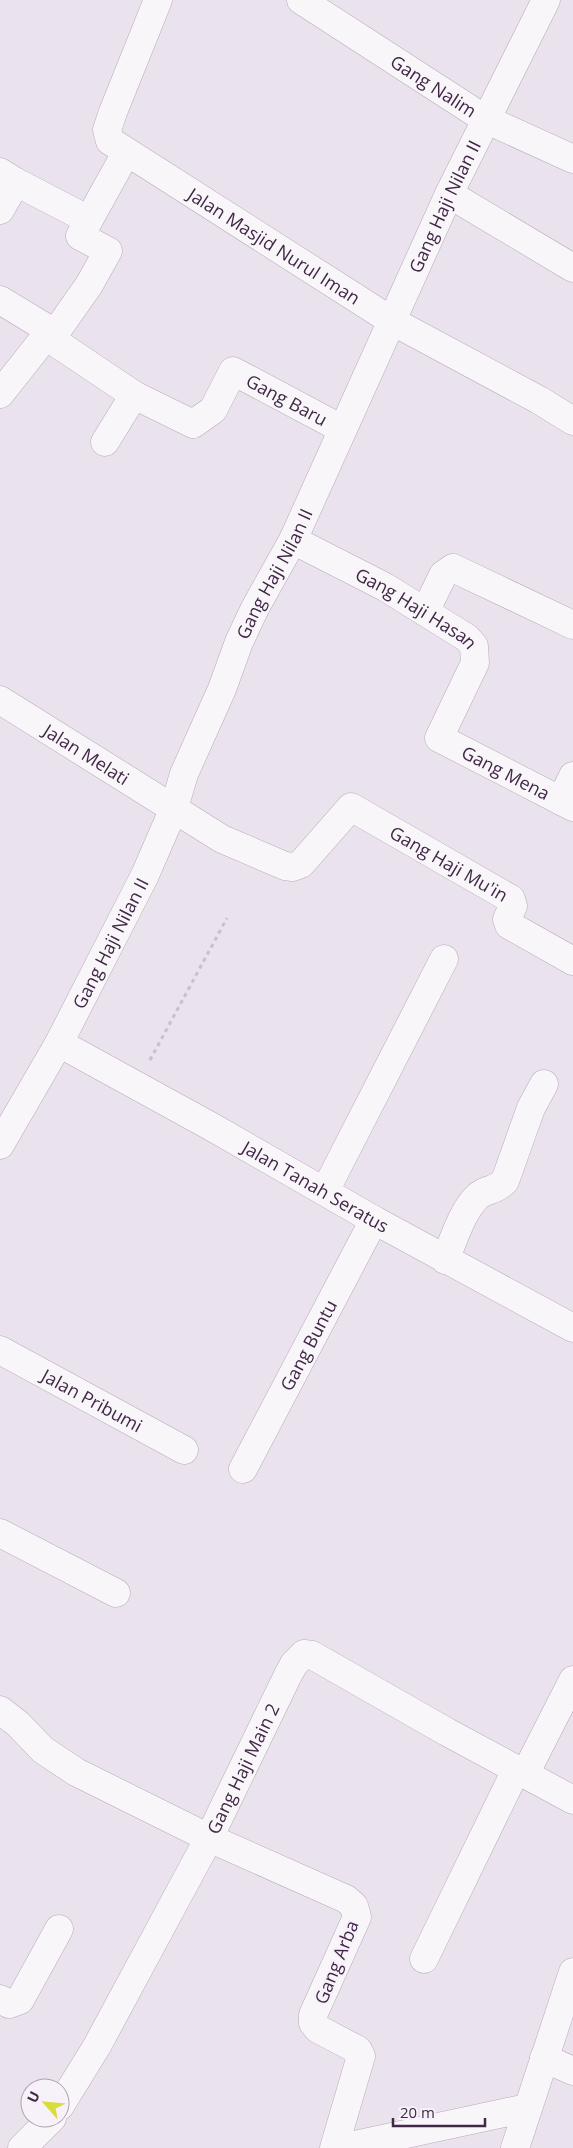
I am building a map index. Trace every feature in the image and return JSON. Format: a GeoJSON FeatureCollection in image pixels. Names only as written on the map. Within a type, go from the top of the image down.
{"type":"FeatureCollection","features":[{"type":"Feature","properties":{"kind":"street","name":"Jalan Masjid Nurul Iman"},"geometry":{"type":"LineString","coordinates":[[158,0],[107,130],[110,141],[126,153],[392,321],[539,400],[573,421]]}},
{"type":"Feature","properties":{"kind":"street","name":"Gang Nalim"},"geometry":{"type":"LineString","coordinates":[[301,0],[485,119],[573,159]]}},
{"type":"Feature","properties":{"kind":"street","name":"Gang Haji Nilan II"},"geometry":{"type":"LineString","coordinates":[[0,1145],[58,1043],[145,875],[174,808],[184,774],[222,689],[238,642],[294,540],[342,429],[449,194],[546,0]]}},
{"type":"Feature","properties":{"kind":"street"},"geometry":{"type":"LineString","coordinates":[[0,394],[89,285],[108,251],[80,236],[126,153]]}},
{"type":"Feature","properties":{"kind":"street"},"geometry":{"type":"LineString","coordinates":[[0,210],[8,177],[89,220]]}},
{"type":"Feature","properties":{"kind":"street"},"geometry":{"type":"LineString","coordinates":[[449,194],[573,268]]}},
{"type":"Feature","properties":{"kind":"street"},"geometry":{"type":"LineString","coordinates":[[0,300],[134,395],[105,442]]}},
{"type":"Feature","properties":{"kind":"street","name":"Gang Baru"},"geometry":{"type":"LineString","coordinates":[[134,395],[193,424],[213,410],[233,371],[342,429]]}},
{"type":"Feature","properties":{"kind":"street","name":"Gang Haji Hasan"},"geometry":{"type":"LineString","coordinates":[[294,540],[385,587],[466,638],[474,646],[475,654],[470,673],[439,738]]}},
{"type":"Feature","properties":{"kind":"street"},"geometry":{"type":"LineString","coordinates":[[425,612],[443,575],[453,568],[573,624]]}},
{"type":"Feature","properties":{"kind":"street","name":"Jalan Melati"},"geometry":{"type":"LineString","coordinates":[[0,700],[174,808]]}},
{"type":"Feature","properties":{"kind":"street","name":"Gang Mena"},"geometry":{"type":"LineString","coordinates":[[439,738],[567,804]]}},
{"type":"Feature","properties":{"kind":"street"},"geometry":{"type":"LineString","coordinates":[[567,804],[573,776]]}},
{"type":"Feature","properties":{"kind":"street","name":"Gang Haji Mu'in"},"geometry":{"type":"LineString","coordinates":[[174,808],[222,839],[293,867],[301,864],[308,857],[351,807],[511,899],[513,906],[507,919],[509,925],[573,961]]}},
{"type":"Feature","properties":{"kind":"street"},"geometry":{"type":"LineString","coordinates":[[325,1191],[444,959]]}},
{"type":"Feature","properties":{"kind":"street","name":"Jalan Tanah Seratus"},"geometry":{"type":"LineString","coordinates":[[58,1043],[445,1260],[573,1328]]}},
{"type":"Feature","properties":{"kind":"street"},"geometry":{"type":"LineString","coordinates":[[445,1260],[471,1204],[484,1191],[497,1190],[505,1181],[531,1108],[544,1084]]}},
{"type":"Feature","properties":{"kind":"street","name":"Gang Buntu"},"geometry":{"type":"LineString","coordinates":[[243,1470],[374,1220]]}},
{"type":"Feature","properties":{"kind":"street","name":"Jalan Pribumi"},"geometry":{"type":"LineString","coordinates":[[0,1350],[184,1450]]}},
{"type":"Feature","properties":{"kind":"street"},"geometry":{"type":"LineString","coordinates":[[0,1533],[116,1594]]}},
{"type":"Feature","properties":{"kind":"street","name":"Gang Haji Main 2"},"geometry":{"type":"LineString","coordinates":[[70,2090],[97,2046],[209,1838],[288,1675],[294,1664],[304,1654],[312,1655],[521,1772]]}},
{"type":"Feature","properties":{"kind":"street"},"geometry":{"type":"LineString","coordinates":[[424,1960],[521,1772],[573,1680]]}},
{"type":"Feature","properties":{"kind":"street"},"geometry":{"type":"LineString","coordinates":[[0,1710],[18,1724],[42,1750],[76,1772],[209,1838]]}},
{"type":"Feature","properties":{"kind":"street"},"geometry":{"type":"LineString","coordinates":[[521,1772],[573,1800]]}},
{"type":"Feature","properties":{"kind":"street","name":"Gang Arba"},"geometry":{"type":"LineString","coordinates":[[209,1838],[346,1899],[354,1906],[357,1917],[314,2015],[313,2023],[318,2029],[358,2050],[361,2056],[334,2148]]}},
{"type":"Feature","properties":{"kind":"street"},"geometry":{"type":"LineString","coordinates":[[0,1999],[9,2004],[20,2000],[59,1929]]}},
{"type":"Feature","properties":{"kind":"street"},"geometry":{"type":"LineString","coordinates":[[515,2148],[573,1972]]}},
{"type":"Feature","properties":{"kind":"street"},"geometry":{"type":"LineString","coordinates":[[544,2058],[573,2072]]}},
{"type":"Feature","properties":{"kind":"street"},"geometry":{"type":"LineString","coordinates":[[341,2148],[527,2108]]}},
{"type":"Feature","properties":{"kind":"street"},"geometry":{"type":"LineString","coordinates":[[22,2148],[42,2128]]}},
{"type":"Feature","properties":{"kind":"path"},"geometry":{"type":"LineString","coordinates":[[136,1087],[226,918]]}}]}
